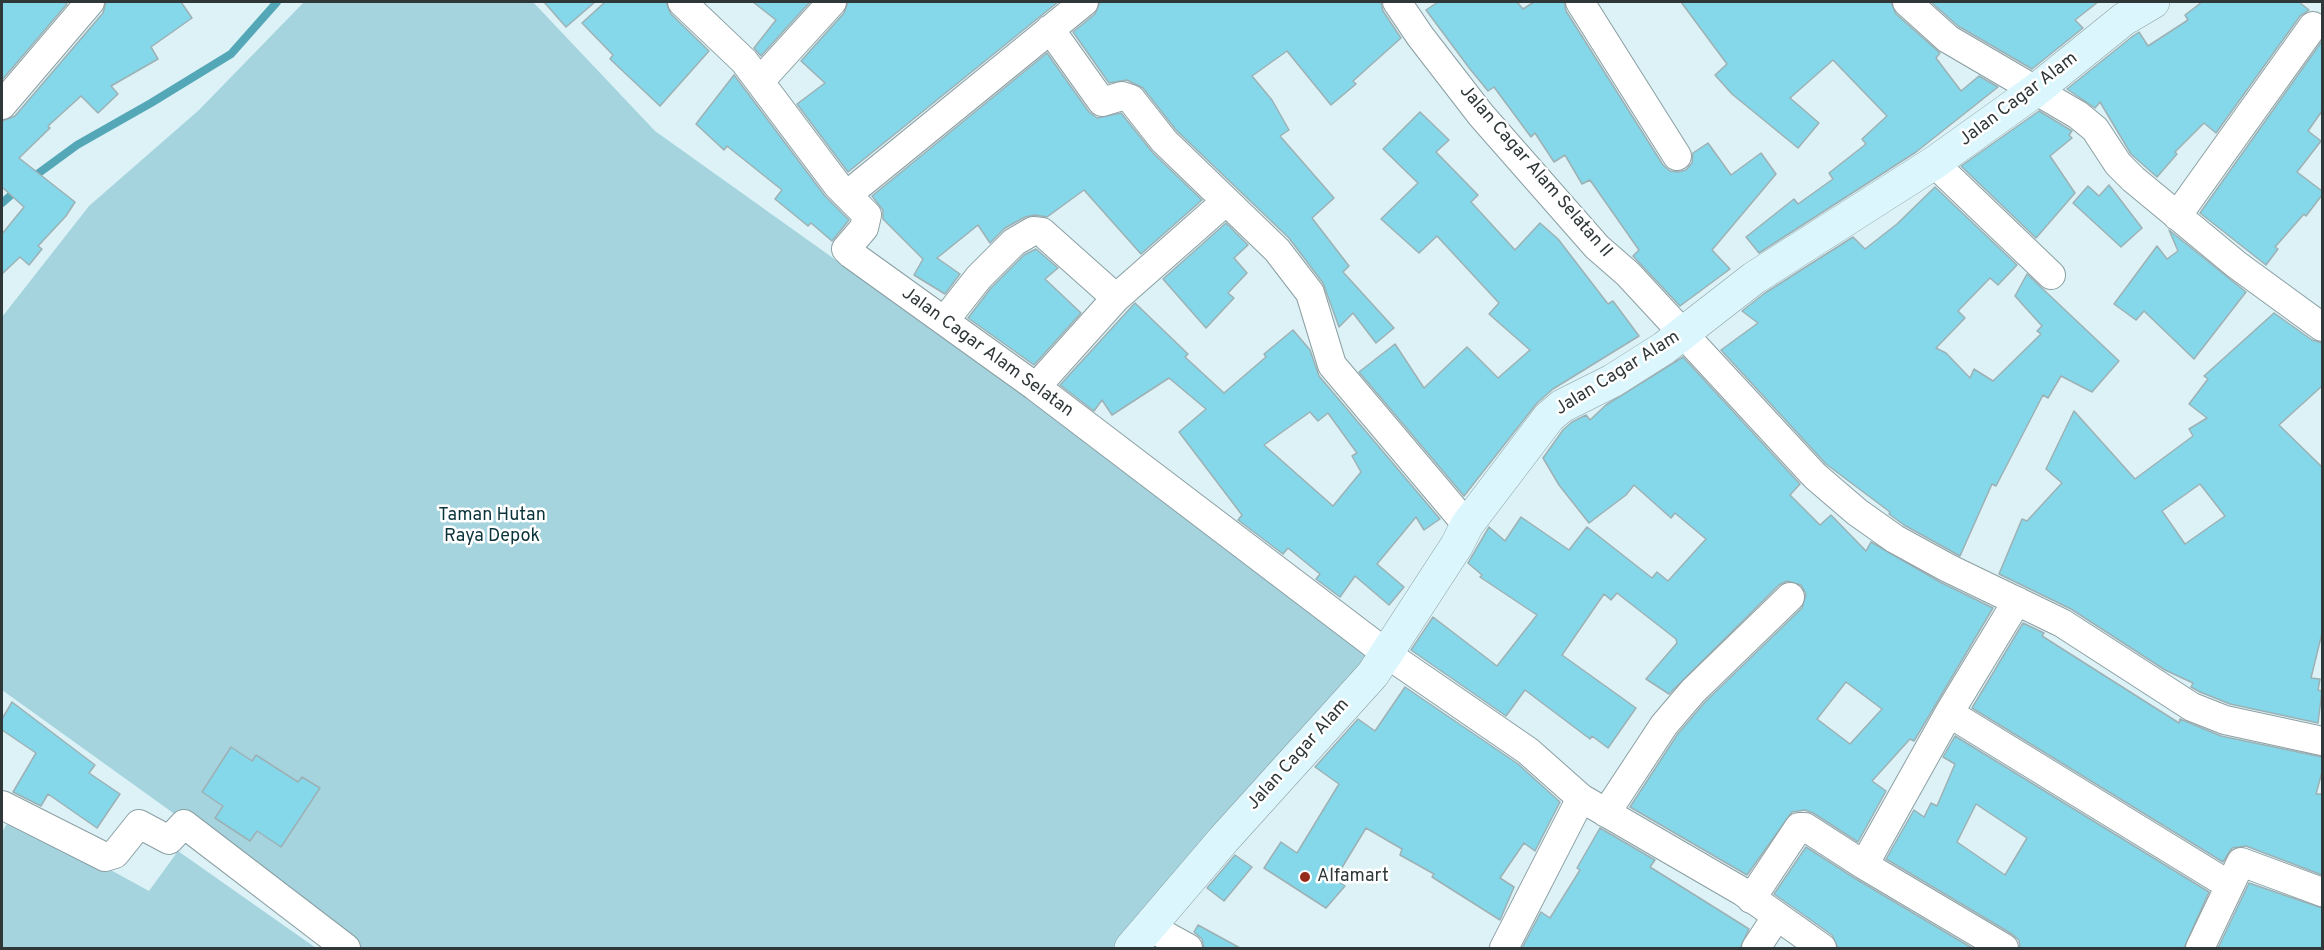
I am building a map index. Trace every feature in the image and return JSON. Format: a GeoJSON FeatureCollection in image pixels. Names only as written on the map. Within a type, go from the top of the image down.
{"type":"FeatureCollection","features":[{"type":"Feature","properties":{"kind":"street"},"geometry":{"type":"LineString","coordinates":[[2,105],[90,2]]}},
{"type":"Feature","properties":{"kind":"street","name":"Jalan Cagar Alam Selatan"},"geometry":{"type":"LineString","coordinates":[[682,2],[729,43],[761,80],[838,186],[867,214],[864,228],[846,249],[1036,387],[1387,654],[1528,751],[1581,798],[1752,899],[1822,948]]}},
{"type":"Feature","properties":{"kind":"street"},"geometry":{"type":"LineString","coordinates":[[761,80],[832,2]]}},
{"type":"Feature","properties":{"kind":"street"},"geometry":{"type":"LineString","coordinates":[[847,195],[1084,2]]}},
{"type":"Feature","properties":{"kind":"street"},"geometry":{"type":"LineString","coordinates":[[1580,2],[1677,156]]}},
{"type":"Feature","properties":{"kind":"street"},"geometry":{"type":"LineString","coordinates":[[1908,2],[1948,39],[2065,105],[2095,129],[2125,171],[2177,216],[2237,265],[2322,327]]}},
{"type":"Feature","properties":{"kind":"street","name":"Jalan Cagar Alam"},"geometry":{"type":"LineString","coordinates":[[1140,938],[1224,839],[1373,674],[1467,525],[1549,417],[1562,406],[1639,365],[1683,335],[1754,278],[1934,163],[2036,90],[2108,32],[2152,2]]}},
{"type":"Feature","properties":{"kind":"street","name":"Jalan Cagar Alam Selatan II"},"geometry":{"type":"LineString","coordinates":[[1407,5],[1481,115],[1597,247],[1628,274],[1815,476],[1857,512],[1895,539],[2051,617],[2192,707],[2225,720],[2322,741]]}},
{"type":"Feature","properties":{"kind":"street"},"geometry":{"type":"LineString","coordinates":[[2177,216],[2313,26]]}},
{"type":"Feature","properties":{"kind":"street"},"geometry":{"type":"LineString","coordinates":[[1050,29],[1102,102],[1122,96],[1131,99],[1164,141],[1277,250],[1310,293],[1332,365],[1467,525]]}},
{"type":"Feature","properties":{"kind":"street"},"geometry":{"type":"LineString","coordinates":[[1934,163],[2051,275]]}},
{"type":"Feature","properties":{"kind":"street"},"geometry":{"type":"LineString","coordinates":[[1036,387],[1116,298],[1225,202]]}},
{"type":"Feature","properties":{"kind":"street"},"geometry":{"type":"LineString","coordinates":[[945,320],[980,277],[1014,242],[1033,231],[1042,232],[1116,298]]}},
{"type":"Feature","properties":{"kind":"street"},"geometry":{"type":"LineString","coordinates":[[1606,813],[1664,725],[1692,691],[1790,597]]}},
{"type":"Feature","properties":{"kind":"street"},"geometry":{"type":"LineString","coordinates":[[1864,865],[1949,713],[2017,601]]}},
{"type":"Feature","properties":{"kind":"street"},"geometry":{"type":"LineString","coordinates":[[1949,713],[2229,885]]}},
{"type":"Feature","properties":{"kind":"street"},"geometry":{"type":"LineString","coordinates":[[1504,948],[1581,798]]}},
{"type":"Feature","properties":{"kind":"street"},"geometry":{"type":"LineString","coordinates":[[2,805],[105,857],[115,854],[139,824],[169,840],[182,824],[186,824],[346,948]]}},
{"type":"Feature","properties":{"kind":"street"},"geometry":{"type":"LineString","coordinates":[[1752,899],[1799,827],[1806,827],[1864,865],[2004,948]]}},
{"type":"Feature","properties":{"kind":"street"},"geometry":{"type":"LineString","coordinates":[[2200,948],[2241,862],[2322,892]]}},
{"type":"Feature","properties":{"kind":"street"},"geometry":{"type":"LineString","coordinates":[[1756,948],[1777,916]]}},
{"type":"Feature","properties":{"kind":"street"},"geometry":{"type":"LineString","coordinates":[[1140,938],[1188,948]]}},
{"type":"Feature","properties":{"kind":"green space","name":"Taman Hutan Raya Depok"},"geometry":{"type":"Polygon","coordinates":[[[304,2],[533,2],[655,131],[1109,455],[1371,651],[1121,948],[361,948],[2,690],[2,317],[89,206],[199,110],[304,2]]]}},
{"type":"Feature","properties":{"kind":"green space"},"geometry":{"type":"Polygon","coordinates":[[[12,816],[149,891],[178,851],[316,948],[2,948],[2,832],[12,816]]]}},
{"type":"Feature","properties":{"kind":"building"},"geometry":{"type":"Polygon","coordinates":[[[2,2],[64,2],[67,4],[2,80],[2,2]]]}},
{"type":"Feature","properties":{"kind":"building"},"geometry":{"type":"Polygon","coordinates":[[[106,2],[181,2],[192,18],[151,47],[158,59],[111,86],[118,94],[98,113],[81,96],[48,126],[50,128],[19,158],[75,202],[66,216],[38,246],[42,249],[29,265],[20,257],[2,274],[2,234],[24,207],[2,187],[2,121],[15,116],[103,13],[106,2]]]}},
{"type":"Feature","properties":{"kind":"building"},"geometry":{"type":"Polygon","coordinates":[[[544,2],[595,2],[566,27],[544,2]]]}},
{"type":"Feature","properties":{"kind":"building"},"geometry":{"type":"Polygon","coordinates":[[[605,2],[666,2],[671,14],[709,51],[660,106],[610,59],[613,55],[582,23],[605,2]]]}},
{"type":"Feature","properties":{"kind":"building"},"geometry":{"type":"Polygon","coordinates":[[[753,2],[810,2],[761,56],[754,48],[776,20],[753,2]]]}},
{"type":"Feature","properties":{"kind":"building"},"geometry":{"type":"Polygon","coordinates":[[[848,2],[1058,2],[848,172],[797,104],[825,83],[801,61],[844,13],[848,2]]]}},
{"type":"Feature","properties":{"kind":"building"},"geometry":{"type":"Polygon","coordinates":[[[1100,2],[1381,2],[1383,11],[1401,38],[1353,81],[1356,84],[1331,105],[1287,51],[1252,76],[1272,100],[1289,130],[1280,136],[1334,198],[1312,218],[1349,266],[1343,272],[1394,328],[1376,343],[1353,313],[1339,327],[1323,283],[1289,238],[1176,130],[1143,88],[1127,80],[1109,83],[1073,32],[1095,14],[1100,2]]]}},
{"type":"Feature","properties":{"kind":"building"},"geometry":{"type":"Polygon","coordinates":[[[1438,2],[1517,2],[1523,9],[1534,2],[1564,2],[1566,11],[1663,165],[1670,171],[1686,170],[1692,163],[1693,153],[1708,143],[1731,175],[1761,153],[1776,174],[1712,250],[1730,269],[1680,306],[1633,256],[1639,250],[1590,180],[1582,184],[1565,155],[1554,162],[1535,133],[1531,137],[1494,87],[1488,91],[1470,69],[1426,10],[1438,2]]]}},
{"type":"Feature","properties":{"kind":"building"},"geometry":{"type":"Polygon","coordinates":[[[1681,2],[1891,2],[1896,14],[1940,53],[1936,58],[1961,91],[1979,76],[1998,87],[1916,152],[1759,253],[1746,237],[1794,199],[1798,204],[1833,179],[1829,173],[1866,144],[1862,139],[1887,116],[1833,60],[1790,98],[1819,123],[1798,148],[1732,94],[1715,75],[1727,64],[1681,2]]]}},
{"type":"Feature","properties":{"kind":"building"},"geometry":{"type":"Polygon","coordinates":[[[1931,2],[2098,2],[2075,20],[2083,28],[2032,69],[1958,26],[1931,2]]]}},
{"type":"Feature","properties":{"kind":"building"},"geometry":{"type":"Polygon","coordinates":[[[2202,2],[2299,2],[2309,10],[2300,16],[2216,133],[2204,123],[2175,152],[2177,154],[2157,177],[2131,154],[2100,102],[2095,108],[2067,89],[2139,32],[2148,46],[2188,20],[2185,15],[2202,2]]]}},
{"type":"Feature","properties":{"kind":"building"},"geometry":{"type":"Polygon","coordinates":[[[2322,41],[2322,111],[2308,131],[2321,141],[2297,172],[2322,191],[2322,195],[2306,216],[2304,214],[2275,247],[2278,249],[2266,265],[2200,213],[2322,41]]]}},
{"type":"Feature","properties":{"kind":"building"},"geometry":{"type":"Polygon","coordinates":[[[1047,53],[1089,112],[1097,118],[1121,113],[1153,153],[1202,200],[1141,254],[1084,190],[1047,217],[1035,215],[1025,217],[1005,228],[990,243],[978,225],[937,258],[960,274],[945,294],[914,275],[923,259],[883,219],[883,210],[872,196],[1047,53]]]}},
{"type":"Feature","properties":{"kind":"building"},"geometry":{"type":"Polygon","coordinates":[[[734,75],[825,196],[849,220],[832,241],[811,223],[808,226],[775,199],[782,190],[727,146],[724,150],[696,124],[734,75]]]}},
{"type":"Feature","properties":{"kind":"building"},"geometry":{"type":"Polygon","coordinates":[[[2039,111],[2072,131],[2069,135],[2072,138],[2050,156],[2075,193],[2036,238],[1961,166],[2039,111]]]}},
{"type":"Feature","properties":{"kind":"building"},"geometry":{"type":"Polygon","coordinates":[[[1420,112],[1449,140],[1436,152],[1478,195],[1471,202],[1515,250],[1540,223],[1558,239],[1608,304],[1613,301],[1639,336],[1553,389],[1537,403],[1464,496],[1359,372],[1395,344],[1424,388],[1467,347],[1498,378],[1530,350],[1489,314],[1499,303],[1437,236],[1419,253],[1381,219],[1418,183],[1383,149],[1420,112]]]}},
{"type":"Feature","properties":{"kind":"building"},"geometry":{"type":"Polygon","coordinates":[[[2109,185],[2142,228],[2121,247],[2073,203],[2088,186],[2099,196],[2109,185]]]}},
{"type":"Feature","properties":{"kind":"building"},"geometry":{"type":"Polygon","coordinates":[[[1935,187],[2017,265],[1998,285],[1990,278],[1958,311],[1965,318],[1936,348],[1946,353],[1970,378],[1974,369],[1993,381],[2041,334],[2037,331],[2042,326],[2015,296],[2027,274],[2119,361],[2092,392],[2061,376],[2048,398],[2043,395],[1996,486],[1992,484],[1960,556],[1904,525],[1826,464],[1721,350],[1758,323],[1742,311],[1765,293],[1853,237],[1865,249],[1897,224],[1935,187]]]}},
{"type":"Feature","properties":{"kind":"building"},"geometry":{"type":"Polygon","coordinates":[[[1226,223],[1248,245],[1234,258],[1247,273],[1228,293],[1234,298],[1206,328],[1163,279],[1226,223]]]}},
{"type":"Feature","properties":{"kind":"building"},"geometry":{"type":"Polygon","coordinates":[[[2169,230],[2246,292],[2194,359],[2144,311],[2136,320],[2114,304],[2157,246],[2167,259],[2178,251],[2169,230]]]}},
{"type":"Feature","properties":{"kind":"building"},"geometry":{"type":"Polygon","coordinates":[[[1036,249],[1058,268],[1045,279],[1081,313],[1034,365],[968,318],[991,288],[1024,255],[1036,249]]]}},
{"type":"Feature","properties":{"kind":"building"},"geometry":{"type":"Polygon","coordinates":[[[1135,303],[1188,354],[1185,357],[1224,393],[1266,357],[1264,354],[1293,330],[1310,350],[1319,376],[1440,519],[1424,530],[1416,517],[1377,564],[1404,587],[1389,605],[1355,576],[1340,597],[1316,579],[1320,574],[1288,548],[1283,554],[1238,520],[1242,515],[1179,432],[1206,409],[1169,378],[1112,415],[1102,400],[1094,411],[1060,385],[1135,303]],[[1310,412],[1264,445],[1333,506],[1361,472],[1352,456],[1357,453],[1328,413],[1318,421],[1310,412]]]}},
{"type":"Feature","properties":{"kind":"building"},"geometry":{"type":"Polygon","coordinates":[[[2274,313],[2312,340],[2322,343],[2322,386],[2279,425],[2322,467],[2322,633],[2311,678],[2320,679],[2318,690],[2322,691],[2318,723],[2230,704],[2200,692],[2191,687],[2193,683],[2165,670],[2071,609],[1999,574],[2022,519],[2027,521],[2062,483],[2046,469],[2074,411],[2135,479],[2193,436],[2189,429],[2207,418],[2189,404],[2208,379],[2204,376],[2274,313]],[[2200,484],[2162,511],[2185,544],[2225,516],[2200,484]]]}},
{"type":"Feature","properties":{"kind":"building"},"geometry":{"type":"Polygon","coordinates":[[[1683,357],[1800,484],[1790,495],[1820,525],[1831,515],[1866,551],[1871,542],[1940,582],[1993,608],[1914,741],[1910,739],[1872,781],[1886,791],[1858,842],[1813,813],[1805,810],[1792,812],[1747,875],[1630,807],[1677,735],[1705,702],[1802,608],[1806,594],[1801,585],[1787,581],[1779,585],[1669,694],[1646,679],[1677,643],[1676,639],[1617,593],[1611,600],[1604,594],[1562,655],[1636,708],[1608,748],[1592,736],[1590,739],[1525,690],[1506,716],[1411,650],[1433,617],[1497,666],[1537,615],[1480,577],[1482,575],[1468,563],[1489,527],[1505,541],[1521,517],[1569,550],[1587,527],[1652,578],[1657,572],[1668,581],[1706,539],[1675,513],[1671,518],[1634,485],[1626,495],[1589,523],[1559,485],[1543,458],[1563,430],[1572,422],[1586,415],[1590,420],[1606,405],[1683,357]],[[1846,682],[1817,719],[1850,744],[1882,709],[1846,682]]]}},
{"type":"Feature","properties":{"kind":"building"},"geometry":{"type":"Polygon","coordinates":[[[2023,623],[2044,633],[2042,636],[2179,723],[2180,719],[2221,736],[2322,757],[2322,772],[2316,794],[2322,794],[2322,875],[2246,846],[2232,848],[2223,862],[1972,708],[2023,623]]]}},
{"type":"Feature","properties":{"kind":"building"},"geometry":{"type":"Polygon","coordinates":[[[1405,687],[1518,764],[1560,802],[1535,851],[1524,843],[1500,878],[1514,887],[1500,920],[1432,877],[1434,874],[1400,855],[1402,849],[1366,828],[1335,879],[1345,886],[1326,908],[1264,868],[1281,842],[1297,853],[1339,784],[1315,767],[1358,719],[1375,731],[1405,687]]]}},
{"type":"Feature","properties":{"kind":"building"},"geometry":{"type":"Polygon","coordinates":[[[12,702],[95,765],[89,773],[120,794],[97,828],[48,794],[41,806],[13,792],[36,753],[2,730],[2,719],[12,702]]]}},
{"type":"Feature","properties":{"kind":"building"},"geometry":{"type":"Polygon","coordinates":[[[1955,736],[2209,892],[2184,948],[2020,948],[2019,940],[2012,934],[1886,859],[1914,810],[1924,817],[1931,803],[1937,806],[1955,764],[1943,757],[1955,736]],[[1976,804],[1957,842],[2005,875],[2027,838],[1976,804]]]}},
{"type":"Feature","properties":{"kind":"building"},"geometry":{"type":"Polygon","coordinates":[[[231,747],[252,761],[256,755],[298,782],[302,777],[320,788],[281,847],[257,831],[250,841],[215,818],[223,806],[202,792],[231,747]]]}},
{"type":"Feature","properties":{"kind":"building"},"geometry":{"type":"Polygon","coordinates":[[[1600,828],[1655,860],[1650,867],[1749,929],[1740,948],[1522,948],[1541,912],[1550,918],[1580,870],[1577,868],[1600,828]]]}},
{"type":"Feature","properties":{"kind":"building"},"geometry":{"type":"Polygon","coordinates":[[[1806,847],[1972,948],[1838,948],[1832,935],[1774,894],[1806,847]]]}},
{"type":"Feature","properties":{"kind":"building"},"geometry":{"type":"Polygon","coordinates":[[[1235,855],[1252,867],[1224,901],[1207,888],[1235,855]]]}},
{"type":"Feature","properties":{"kind":"building"},"geometry":{"type":"Polygon","coordinates":[[[2249,883],[2322,908],[2322,948],[2218,948],[2249,883]]]}},
{"type":"Feature","properties":{"kind":"building"},"geometry":{"type":"Polygon","coordinates":[[[1198,925],[1240,948],[1204,948],[1202,939],[1194,932],[1198,925]]]}},
{"type":"Feature","properties":{"kind":"waterway"},"geometry":{"type":"LineString","coordinates":[[32,178],[77,145],[231,54],[277,2]]}},
{"type":"Feature","properties":{"kind":"waterway"},"geometry":{"type":"LineString","coordinates":[[2,203],[18,189]]}},
{"type":"Feature","properties":{"kind":"place","name":"Alfamart"},"geometry":{"type":"Point","coordinates":[1305,877]}}]}
